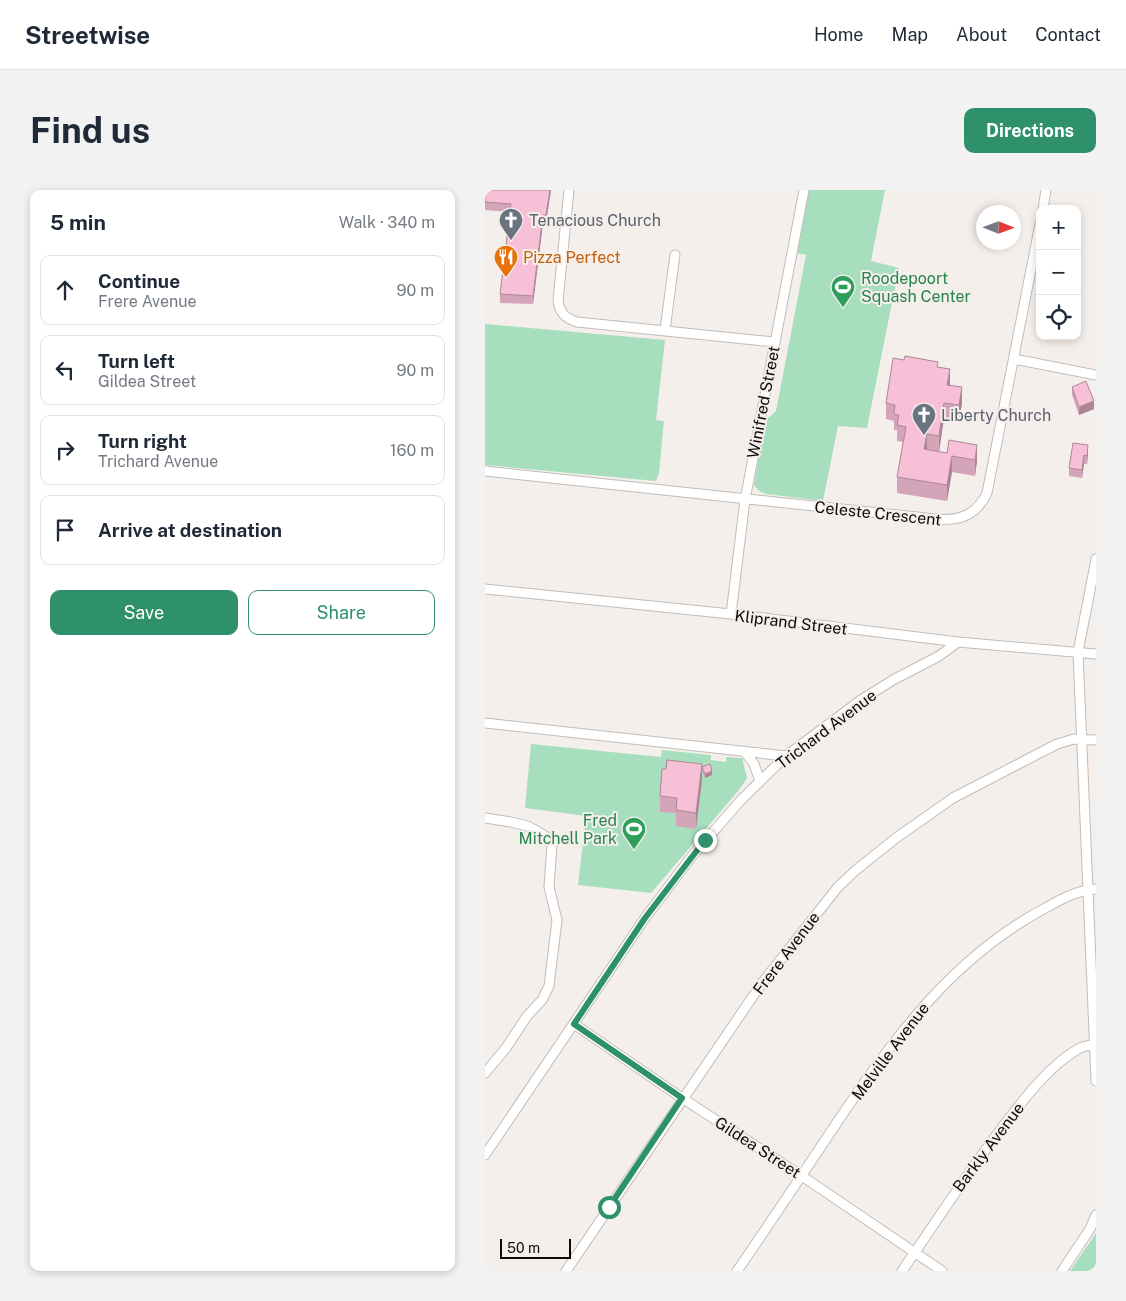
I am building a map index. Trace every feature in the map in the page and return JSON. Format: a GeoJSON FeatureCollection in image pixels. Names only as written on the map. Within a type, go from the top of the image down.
{"type":"FeatureCollection","features":[{"type":"Feature","properties":{"kind":"street"},"geometry":{"type":"LineString","coordinates":[[569,190],[558,301],[564,316],[577,322],[774,342]]}},
{"type":"Feature","properties":{"kind":"street","name":"Winifred Street"},"geometry":{"type":"LineString","coordinates":[[731,614],[745,500],[804,190]]}},
{"type":"Feature","properties":{"kind":"street"},"geometry":{"type":"LineString","coordinates":[[1043,205],[1045,190]]}},
{"type":"Feature","properties":{"kind":"street","name":"Celeste Crescent"},"geometry":{"type":"LineString","coordinates":[[485,471],[936,519],[954,520],[964,517],[979,506],[987,493],[1036,245]]}},
{"type":"Feature","properties":{"kind":"street"},"geometry":{"type":"LineString","coordinates":[[665,330],[675,255]]}},
{"type":"Feature","properties":{"kind":"street"},"geometry":{"type":"LineString","coordinates":[[1014,359],[1096,375]]}},
{"type":"Feature","properties":{"kind":"street"},"geometry":{"type":"LineString","coordinates":[[1096,559],[1079,652],[1081,738],[1092,889],[1096,1080]]}},
{"type":"Feature","properties":{"kind":"street","name":"Kliprand Street"},"geometry":{"type":"LineString","coordinates":[[485,589],[731,614],[958,642],[1096,654]]}},
{"type":"Feature","properties":{"kind":"street","name":"Trichard Avenue"},"geometry":{"type":"LineString","coordinates":[[485,1155],[631,937],[666,889],[721,821],[786,756],[861,700],[893,680],[939,656],[958,642]]}},
{"type":"Feature","properties":{"kind":"street"},"geometry":{"type":"LineString","coordinates":[[485,723],[786,756]]}},
{"type":"Feature","properties":{"kind":"street","name":"Frere Avenue"},"geometry":{"type":"LineString","coordinates":[[566,1271],[682,1098],[776,963],[832,893],[856,870],[896,838],[953,798],[1057,744],[1081,738],[1096,740]]}},
{"type":"Feature","properties":{"kind":"street"},"geometry":{"type":"LineString","coordinates":[[744,751],[753,764],[760,781]]}},
{"type":"Feature","properties":{"kind":"street"},"geometry":{"type":"LineString","coordinates":[[485,818],[528,826],[550,841],[553,849],[549,887],[557,915],[547,993],[527,1016],[511,1041],[485,1073]]}},
{"type":"Feature","properties":{"kind":"street","name":"Melville Avenue"},"geometry":{"type":"LineString","coordinates":[[737,1271],[868,1077],[899,1036],[944,984],[980,951],[1013,927],[1056,902],[1092,889]]}},
{"type":"Feature","properties":{"kind":"street","name":"Gildea Street"},"geometry":{"type":"LineString","coordinates":[[574,1024],[942,1271]]}},
{"type":"Feature","properties":{"kind":"street","name":"Barkly Avenue"},"geometry":{"type":"LineString","coordinates":[[902,1271],[961,1183],[1021,1103],[1047,1075],[1071,1054],[1085,1046],[1095,1044]]}},
{"type":"Feature","properties":{"kind":"street"},"geometry":{"type":"LineString","coordinates":[[1062,1271],[1090,1229],[1096,1216]]}},
{"type":"Feature","properties":{"kind":"green space","name":"Roodepoort Squash Center"},"geometry":{"type":"Polygon","coordinates":[[[808,190],[885,190],[871,261],[899,268],[867,428],[838,426],[823,501],[766,494],[759,491],[754,485],[764,426],[766,420],[776,411],[806,255],[796,253],[808,190]]]}},
{"type":"Feature","properties":{"kind":"green space"},"geometry":{"type":"Polygon","coordinates":[[[485,324],[665,340],[656,420],[664,421],[659,473],[656,481],[485,465],[485,324]]]}},
{"type":"Feature","properties":{"kind":"green space","name":"Fred Mitchell Park"},"geometry":{"type":"Polygon","coordinates":[[[531,744],[661,757],[662,750],[711,755],[711,760],[726,762],[726,757],[742,758],[747,778],[739,790],[651,893],[578,885],[586,816],[525,808],[531,744]]]}},
{"type":"Feature","properties":{"kind":"green space"},"geometry":{"type":"Polygon","coordinates":[[[1096,1233],[1096,1271],[1070,1271],[1096,1233]]]}},
{"type":"Feature","properties":{"kind":"building"},"geometry":{"type":"Polygon","coordinates":[[[485,190],[550,190],[546,215],[543,215],[533,296],[500,294],[511,204],[485,202],[485,190]]]}},
{"type":"Feature","properties":{"kind":"building","name":"Liberty Church"},"geometry":{"type":"Polygon","coordinates":[[[905,356],[938,362],[937,367],[950,369],[947,385],[962,387],[959,405],[944,403],[939,436],[927,434],[924,449],[947,453],[949,440],[977,445],[975,460],[952,456],[947,485],[897,477],[906,427],[897,425],[899,415],[894,414],[895,405],[886,403],[893,358],[904,360],[905,356]]]}},
{"type":"Feature","properties":{"kind":"building"},"geometry":{"type":"Polygon","coordinates":[[[1086,381],[1094,401],[1079,407],[1072,387],[1086,381]]]}},
{"type":"Feature","properties":{"kind":"building"},"geometry":{"type":"Polygon","coordinates":[[[1073,443],[1088,445],[1087,456],[1084,455],[1082,470],[1069,468],[1073,443]]]}},
{"type":"Feature","properties":{"kind":"building"},"geometry":{"type":"Polygon","coordinates":[[[667,760],[702,764],[696,813],[676,810],[677,798],[660,796],[662,769],[666,769],[667,760]]]}},
{"type":"Feature","properties":{"kind":"building"},"geometry":{"type":"Polygon","coordinates":[[[710,764],[712,771],[705,774],[702,767],[710,764]]]}},
{"type":"Feature","properties":{"kind":"place","name":"Tenacious Church"},"geometry":{"type":"Point","coordinates":[511,241]}},
{"type":"Feature","properties":{"kind":"place","name":"Pizza Perfect"},"geometry":{"type":"Point","coordinates":[506,278]}},
{"type":"Feature","properties":{"kind":"place","name":"Roodepoort Squash Center"},"geometry":{"type":"Point","coordinates":[843,308]}},
{"type":"Feature","properties":{"kind":"place","name":"Liberty Church"},"geometry":{"type":"Point","coordinates":[924,436]}},
{"type":"Feature","properties":{"kind":"place","name":"Fred Mitchell Park"},"geometry":{"type":"Point","coordinates":[634,850]}},
{"type":"Feature","properties":{"kind":"route"},"geometry":{"type":"LineString","coordinates":[[609,1207],[682,1098],[574,1024],[631,937],[705,840]]}}]}
